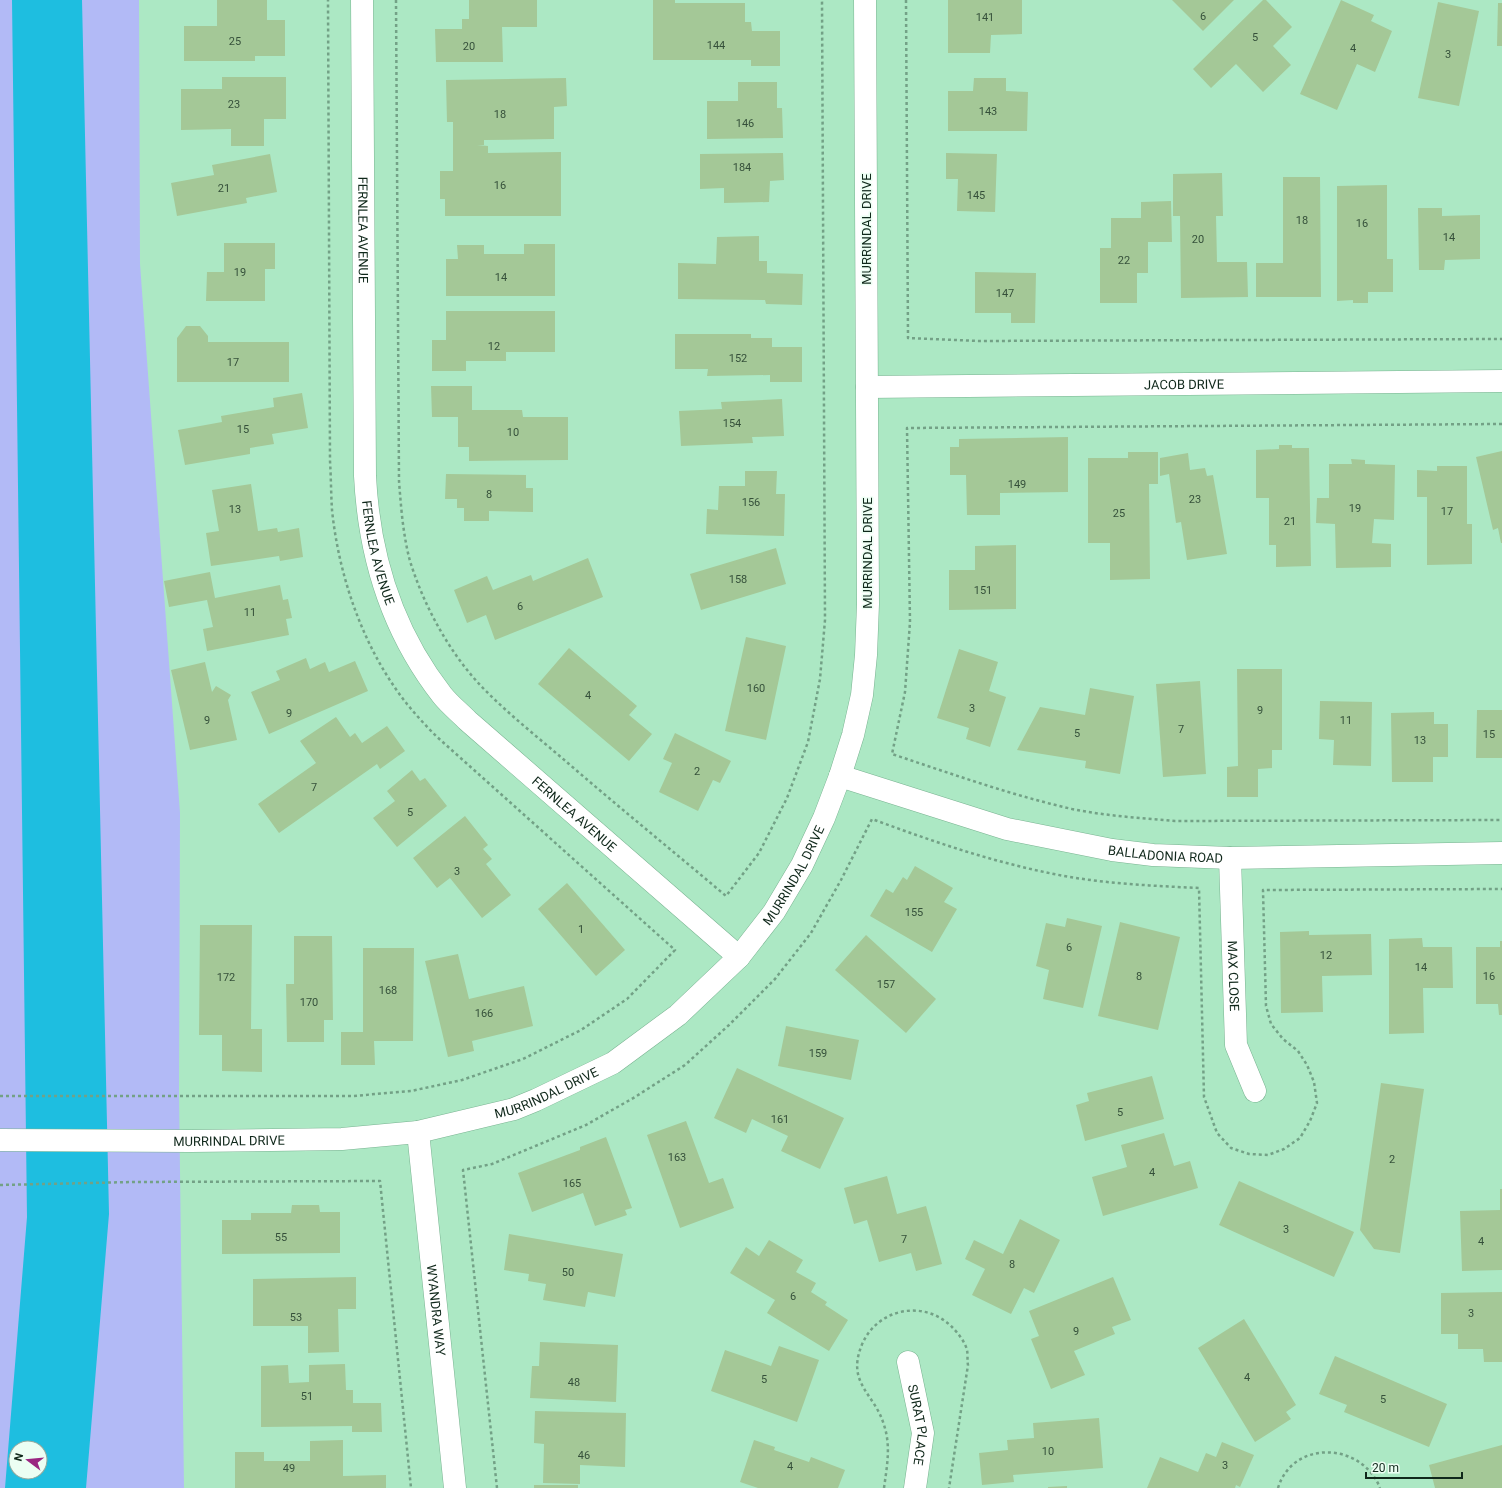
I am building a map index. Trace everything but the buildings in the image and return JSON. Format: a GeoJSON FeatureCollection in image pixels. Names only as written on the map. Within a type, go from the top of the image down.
{"type":"FeatureCollection","features":[{"type":"Feature","properties":{"kind":"street","name":"FERNLEA AVENUE"},"geometry":{"type":"LineString","coordinates":[[362,0],[365,476],[372,537],[379,570],[391,605],[406,638],[442,695],[468,721],[739,956]]}},
{"type":"Feature","properties":{"kind":"street","name":"MURRINDAL DRIVE"},"geometry":{"type":"LineString","coordinates":[[4,1140],[342,1139],[418,1132],[514,1109],[613,1063],[678,1015],[739,956],[774,912],[802,865],[824,818],[840,776],[862,695],[866,655],[868,604],[865,0]]}},
{"type":"Feature","properties":{"kind":"street","name":"JACOB DRIVE"},"geometry":{"type":"LineString","coordinates":[[867,387],[1502,381]]}},
{"type":"Feature","properties":{"kind":"street","name":"BALLADONIA ROAD"},"geometry":{"type":"LineString","coordinates":[[840,776],[1007,829],[1080,845],[1153,855],[1230,858],[1502,853]]}},
{"type":"Feature","properties":{"kind":"street","name":"MAX CLOSE"},"geometry":{"type":"LineString","coordinates":[[1230,858],[1236,1045],[1255,1091]]}},
{"type":"Feature","properties":{"kind":"street","name":"WYANDRA WAY"},"geometry":{"type":"LineString","coordinates":[[418,1132],[455,1488]]}},
{"type":"Feature","properties":{"kind":"street","name":"SURAT PLACE"},"geometry":{"type":"LineString","coordinates":[[908,1362],[923,1433],[915,1488]]}},
{"type":"Feature","properties":{"kind":"path"},"geometry":{"type":"LineString","coordinates":[[0,1096],[353,1096],[411,1091],[462,1080],[522,1059],[581,1030],[627,999],[675,950],[436,736],[406,704],[364,632],[340,558],[332,509],[330,461],[328,0]]}},
{"type":"Feature","properties":{"kind":"path"},"geometry":{"type":"LineString","coordinates":[[396,0],[399,480],[402,520],[410,561],[428,605],[441,631],[460,660],[481,686],[607,797],[726,896],[759,853],[787,798],[808,742],[820,679],[825,620],[822,0]]}},
{"type":"Feature","properties":{"kind":"path"},"geometry":{"type":"LineString","coordinates":[[906,0],[908,338],[978,341],[1502,339]]}},
{"type":"Feature","properties":{"kind":"path"},"geometry":{"type":"LineString","coordinates":[[1502,424],[907,428],[910,622],[905,692],[892,754],[969,780],[1034,799],[1074,809],[1130,817],[1175,821],[1502,820]]}},
{"type":"Feature","properties":{"kind":"path"},"geometry":{"type":"LineString","coordinates":[[1263,890],[1502,889]]}},
{"type":"Feature","properties":{"kind":"path"},"geometry":{"type":"LineString","coordinates":[[463,1170],[497,1488]]}},
{"type":"Feature","properties":{"kind":"path"},"geometry":{"type":"LineString","coordinates":[[0,1185],[133,1182],[380,1181],[411,1488]]}},
{"type":"Feature","properties":{"kind":"path"},"geometry":{"type":"LineString","coordinates":[[1278,1488],[1280,1479],[1292,1464],[1306,1456],[1322,1451],[1337,1453],[1353,1459],[1368,1469],[1380,1488]]}},
{"type":"Feature","properties":{"kind":"shaded area"},"geometry":{"type":"Polygon","coordinates":[[[0,0],[139,0],[140,264],[180,813],[179,1092],[184,1488],[0,1488],[0,0]]]}},
{"type":"Feature","properties":{"kind":"shaded area"},"geometry":{"type":"Polygon","coordinates":[[[12,0],[82,0],[109,1214],[86,1488],[5,1488],[8,1451],[8,1480],[48,1480],[48,1440],[9,1440],[27,1217],[12,0]]]}}]}
